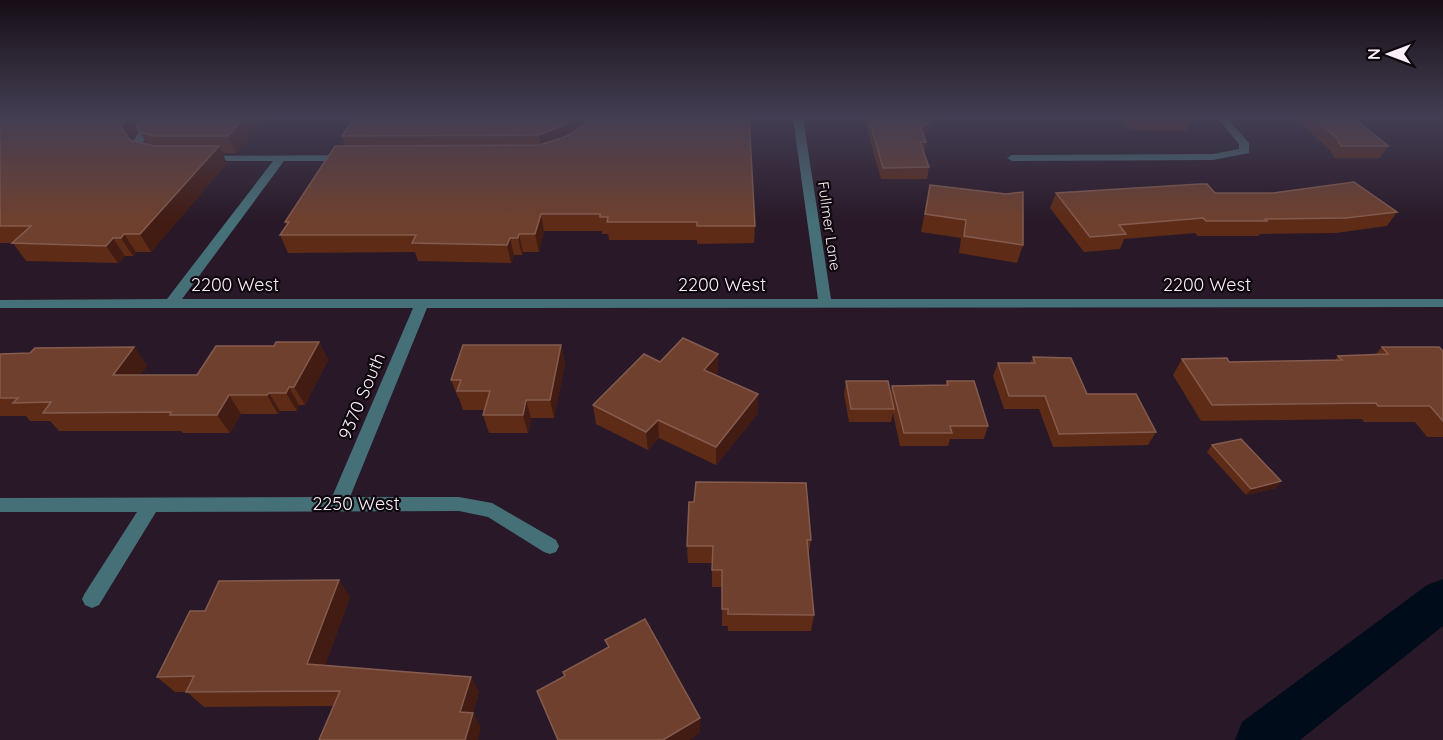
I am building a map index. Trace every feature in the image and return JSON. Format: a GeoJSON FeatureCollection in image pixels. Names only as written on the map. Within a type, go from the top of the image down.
{"type":"FeatureCollection","features":[{"type":"Feature","properties":{"kind":"street"},"geometry":{"type":"LineString","coordinates":[[144,153],[163,158]]}},
{"type":"Feature","properties":{"kind":"street","name":"Fullmer Lane"},"geometry":{"type":"LineString","coordinates":[[803,153],[825,303]]}},
{"type":"Feature","properties":{"kind":"street"},"geometry":{"type":"LineString","coordinates":[[1012,158],[1213,157],[1237,153]]}},
{"type":"Feature","properties":{"kind":"street"},"geometry":{"type":"LineString","coordinates":[[186,158],[365,158]]}},
{"type":"Feature","properties":{"kind":"street"},"geometry":{"type":"LineString","coordinates":[[172,303],[281,158]]}},
{"type":"Feature","properties":{"kind":"street","name":"9370 South"},"geometry":{"type":"LineString","coordinates":[[338,504],[422,303]]}},
{"type":"Feature","properties":{"kind":"street","name":"2200 West"},"geometry":{"type":"LineString","coordinates":[[0,304],[1443,303]]}},
{"type":"Feature","properties":{"kind":"street","name":"2250 West"},"geometry":{"type":"LineString","coordinates":[[0,505],[476,506],[507,517],[550,546]]}},
{"type":"Feature","properties":{"kind":"street"},"geometry":{"type":"LineString","coordinates":[[92,599],[151,505]]}},
{"type":"Feature","properties":{"kind":"building"},"geometry":{"type":"Polygon","coordinates":[[[0,153],[213,153],[140,234],[124,234],[121,238],[113,238],[106,246],[12,243],[31,226],[0,226],[0,153]]]}},
{"type":"Feature","properties":{"kind":"building"},"geometry":{"type":"Polygon","coordinates":[[[331,153],[751,153],[755,226],[697,226],[697,222],[607,222],[608,217],[600,217],[600,214],[541,214],[535,234],[519,234],[518,238],[510,238],[507,245],[412,243],[416,235],[280,235],[289,222],[285,222],[331,153]]]}},
{"type":"Feature","properties":{"kind":"building"},"geometry":{"type":"Polygon","coordinates":[[[879,153],[924,153],[929,167],[883,168],[879,153]]]}},
{"type":"Feature","properties":{"kind":"building"},"geometry":{"type":"Polygon","coordinates":[[[1354,182],[1397,212],[1346,218],[1265,219],[1267,221],[1206,221],[1203,218],[1119,225],[1126,234],[1090,237],[1056,193],[1207,184],[1215,193],[1273,193],[1354,182]]]}},
{"type":"Feature","properties":{"kind":"building"},"geometry":{"type":"Polygon","coordinates":[[[930,185],[1006,194],[1023,192],[1023,245],[964,236],[966,220],[925,214],[930,185]]]}},
{"type":"Feature","properties":{"kind":"building"},"geometry":{"type":"Polygon","coordinates":[[[683,338],[718,354],[704,370],[758,394],[716,447],[658,420],[646,432],[593,405],[644,354],[660,362],[683,338]]]}},
{"type":"Feature","properties":{"kind":"building"},"geometry":{"type":"Polygon","coordinates":[[[276,342],[319,342],[294,387],[289,387],[286,393],[229,395],[217,415],[170,415],[171,412],[43,413],[51,402],[13,403],[18,398],[0,398],[0,354],[30,353],[35,348],[134,347],[113,375],[197,375],[216,346],[274,346],[276,342]]]}},
{"type":"Feature","properties":{"kind":"building"},"geometry":{"type":"Polygon","coordinates":[[[463,345],[561,345],[550,400],[526,400],[523,415],[483,415],[490,391],[457,391],[461,380],[451,380],[463,345]]]}},
{"type":"Feature","properties":{"kind":"building"},"geometry":{"type":"Polygon","coordinates":[[[1382,347],[1439,347],[1443,351],[1443,421],[1430,406],[1378,406],[1376,403],[1212,405],[1182,359],[1227,358],[1229,362],[1342,360],[1338,356],[1388,354],[1382,347]]]}},
{"type":"Feature","properties":{"kind":"building"},"geometry":{"type":"Polygon","coordinates":[[[1033,357],[1071,358],[1087,394],[1136,394],[1156,432],[1059,434],[1045,396],[1009,396],[998,363],[1035,363],[1033,357]]]}},
{"type":"Feature","properties":{"kind":"building"},"geometry":{"type":"Polygon","coordinates":[[[846,381],[888,381],[894,409],[851,409],[846,381]]]}},
{"type":"Feature","properties":{"kind":"building"},"geometry":{"type":"Polygon","coordinates":[[[947,381],[974,381],[988,426],[950,426],[952,433],[904,433],[892,386],[948,385],[947,381]]]}},
{"type":"Feature","properties":{"kind":"building"},"geometry":{"type":"Polygon","coordinates":[[[1241,439],[1281,481],[1251,489],[1212,445],[1241,439]]]}},
{"type":"Feature","properties":{"kind":"building"},"geometry":{"type":"Polygon","coordinates":[[[696,482],[806,483],[811,540],[807,540],[814,615],[728,614],[728,609],[722,609],[722,570],[712,570],[713,546],[687,546],[689,502],[694,502],[696,482]]]}},
{"type":"Feature","properties":{"kind":"building"},"geometry":{"type":"Polygon","coordinates":[[[339,580],[307,664],[471,677],[460,712],[473,713],[465,740],[319,740],[340,691],[186,692],[194,676],[157,677],[190,611],[205,611],[219,581],[339,580]]]}},
{"type":"Feature","properties":{"kind":"building"},"geometry":{"type":"Polygon","coordinates":[[[645,619],[700,718],[663,740],[558,740],[537,691],[565,676],[563,672],[609,647],[605,640],[645,619]]]}},
{"type":"Feature","properties":{"kind":"waterway"},"geometry":{"type":"LineString","coordinates":[[1260,740],[1443,599]]}}]}
